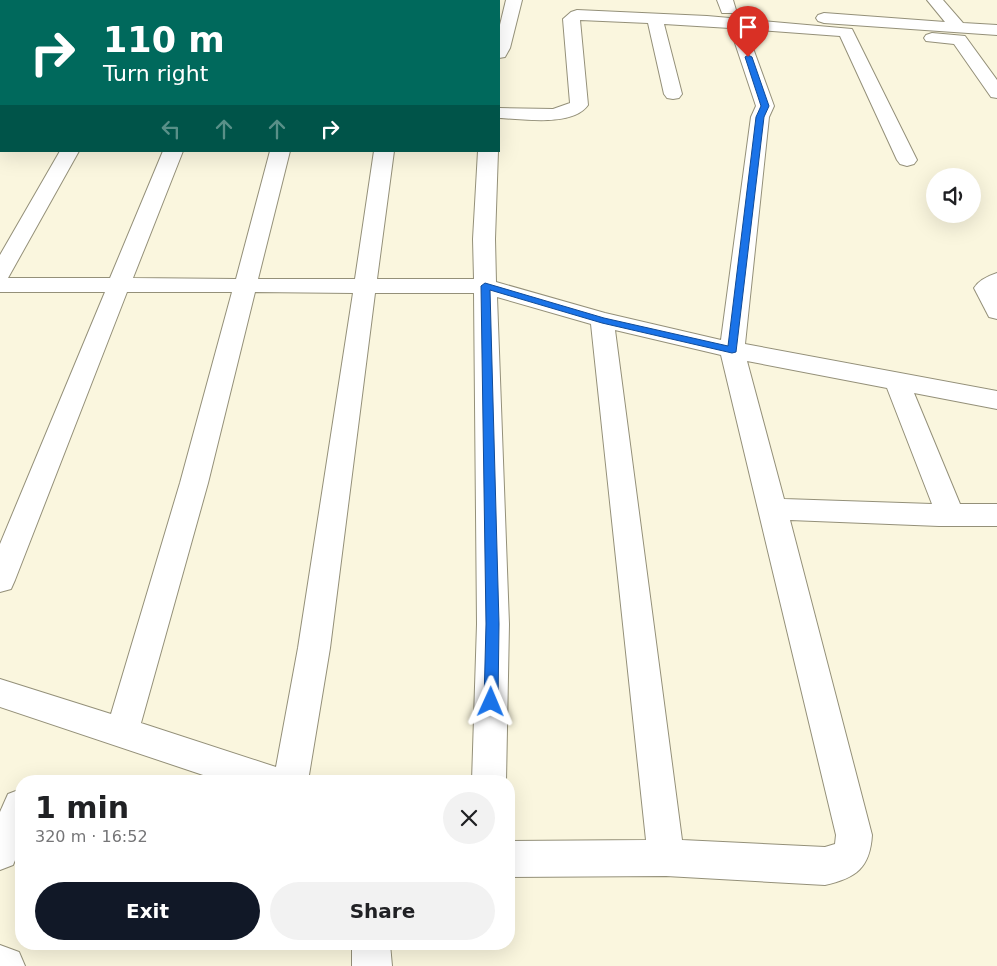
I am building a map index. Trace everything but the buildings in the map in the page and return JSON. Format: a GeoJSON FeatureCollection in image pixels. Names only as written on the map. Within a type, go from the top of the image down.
{"type":"FeatureCollection","features":[{"type":"Feature","properties":{"kind":"street"},"geometry":{"type":"LineString","coordinates":[[500,51],[514,0]]}},
{"type":"Feature","properties":{"kind":"street"},"geometry":{"type":"LineString","coordinates":[[831,0],[907,160]]}},
{"type":"Feature","properties":{"kind":"street"},"geometry":{"type":"LineString","coordinates":[[935,0],[959,33],[997,93]]}},
{"type":"Feature","properties":{"kind":"street"},"geometry":{"type":"LineString","coordinates":[[643,3],[650,6],[730,12],[844,26],[959,33],[997,30]]}},
{"type":"Feature","properties":{"kind":"street"},"geometry":{"type":"LineString","coordinates":[[500,113],[559,113],[570,111],[579,105],[572,16],[588,14],[655,18],[730,12]]}},
{"type":"Feature","properties":{"kind":"street"},"geometry":{"type":"LineString","coordinates":[[515,859],[666,858],[825,866],[844,861],[851,855],[854,848],[854,835],[732,350],[760,117],[765,106],[730,12]]}},
{"type":"Feature","properties":{"kind":"street"},"geometry":{"type":"LineString","coordinates":[[655,18],[673,94]]}},
{"type":"Feature","properties":{"kind":"street"},"geometry":{"type":"LineString","coordinates":[[959,33],[997,42]]}},
{"type":"Feature","properties":{"kind":"street"},"geometry":{"type":"LineString","coordinates":[[0,274],[69,152]]}},
{"type":"Feature","properties":{"kind":"street"},"geometry":{"type":"LineString","coordinates":[[0,580],[173,152]]}},
{"type":"Feature","properties":{"kind":"street"},"geometry":{"type":"LineString","coordinates":[[122,732],[194,483],[280,152]]}},
{"type":"Feature","properties":{"kind":"street"},"geometry":{"type":"LineString","coordinates":[[292,775],[314,648],[384,152]]}},
{"type":"Feature","properties":{"kind":"street"},"geometry":{"type":"LineString","coordinates":[[488,152],[484,239],[493,624],[489,775]]}},
{"type":"Feature","properties":{"kind":"street"},"geometry":{"type":"LineString","coordinates":[[997,280],[985,288],[997,312]]}},
{"type":"Feature","properties":{"kind":"street"},"geometry":{"type":"LineString","coordinates":[[0,286],[485,286],[602,320],[732,350],[997,400]]}},
{"type":"Feature","properties":{"kind":"street"},"geometry":{"type":"LineString","coordinates":[[602,320],[666,858]]}},
{"type":"Feature","properties":{"kind":"street"},"geometry":{"type":"LineString","coordinates":[[896,381],[950,515]]}},
{"type":"Feature","properties":{"kind":"street"},"geometry":{"type":"LineString","coordinates":[[773,509],[997,515]]}},
{"type":"Feature","properties":{"kind":"street"},"geometry":{"type":"LineString","coordinates":[[0,692],[252,775]]}},
{"type":"Feature","properties":{"kind":"street"},"geometry":{"type":"LineString","coordinates":[[0,852],[15,819]]}},
{"type":"Feature","properties":{"kind":"street"},"geometry":{"type":"LineString","coordinates":[[371,950],[372,966]]}},
{"type":"Feature","properties":{"kind":"street"},"geometry":{"type":"LineString","coordinates":[[0,965],[5,966]]}},
{"type":"Feature","properties":{"kind":"route"},"geometry":{"type":"LineString","coordinates":[[491,702],[493,624],[485,286],[602,320],[732,350],[760,117],[765,106],[748,57]]}}]}
